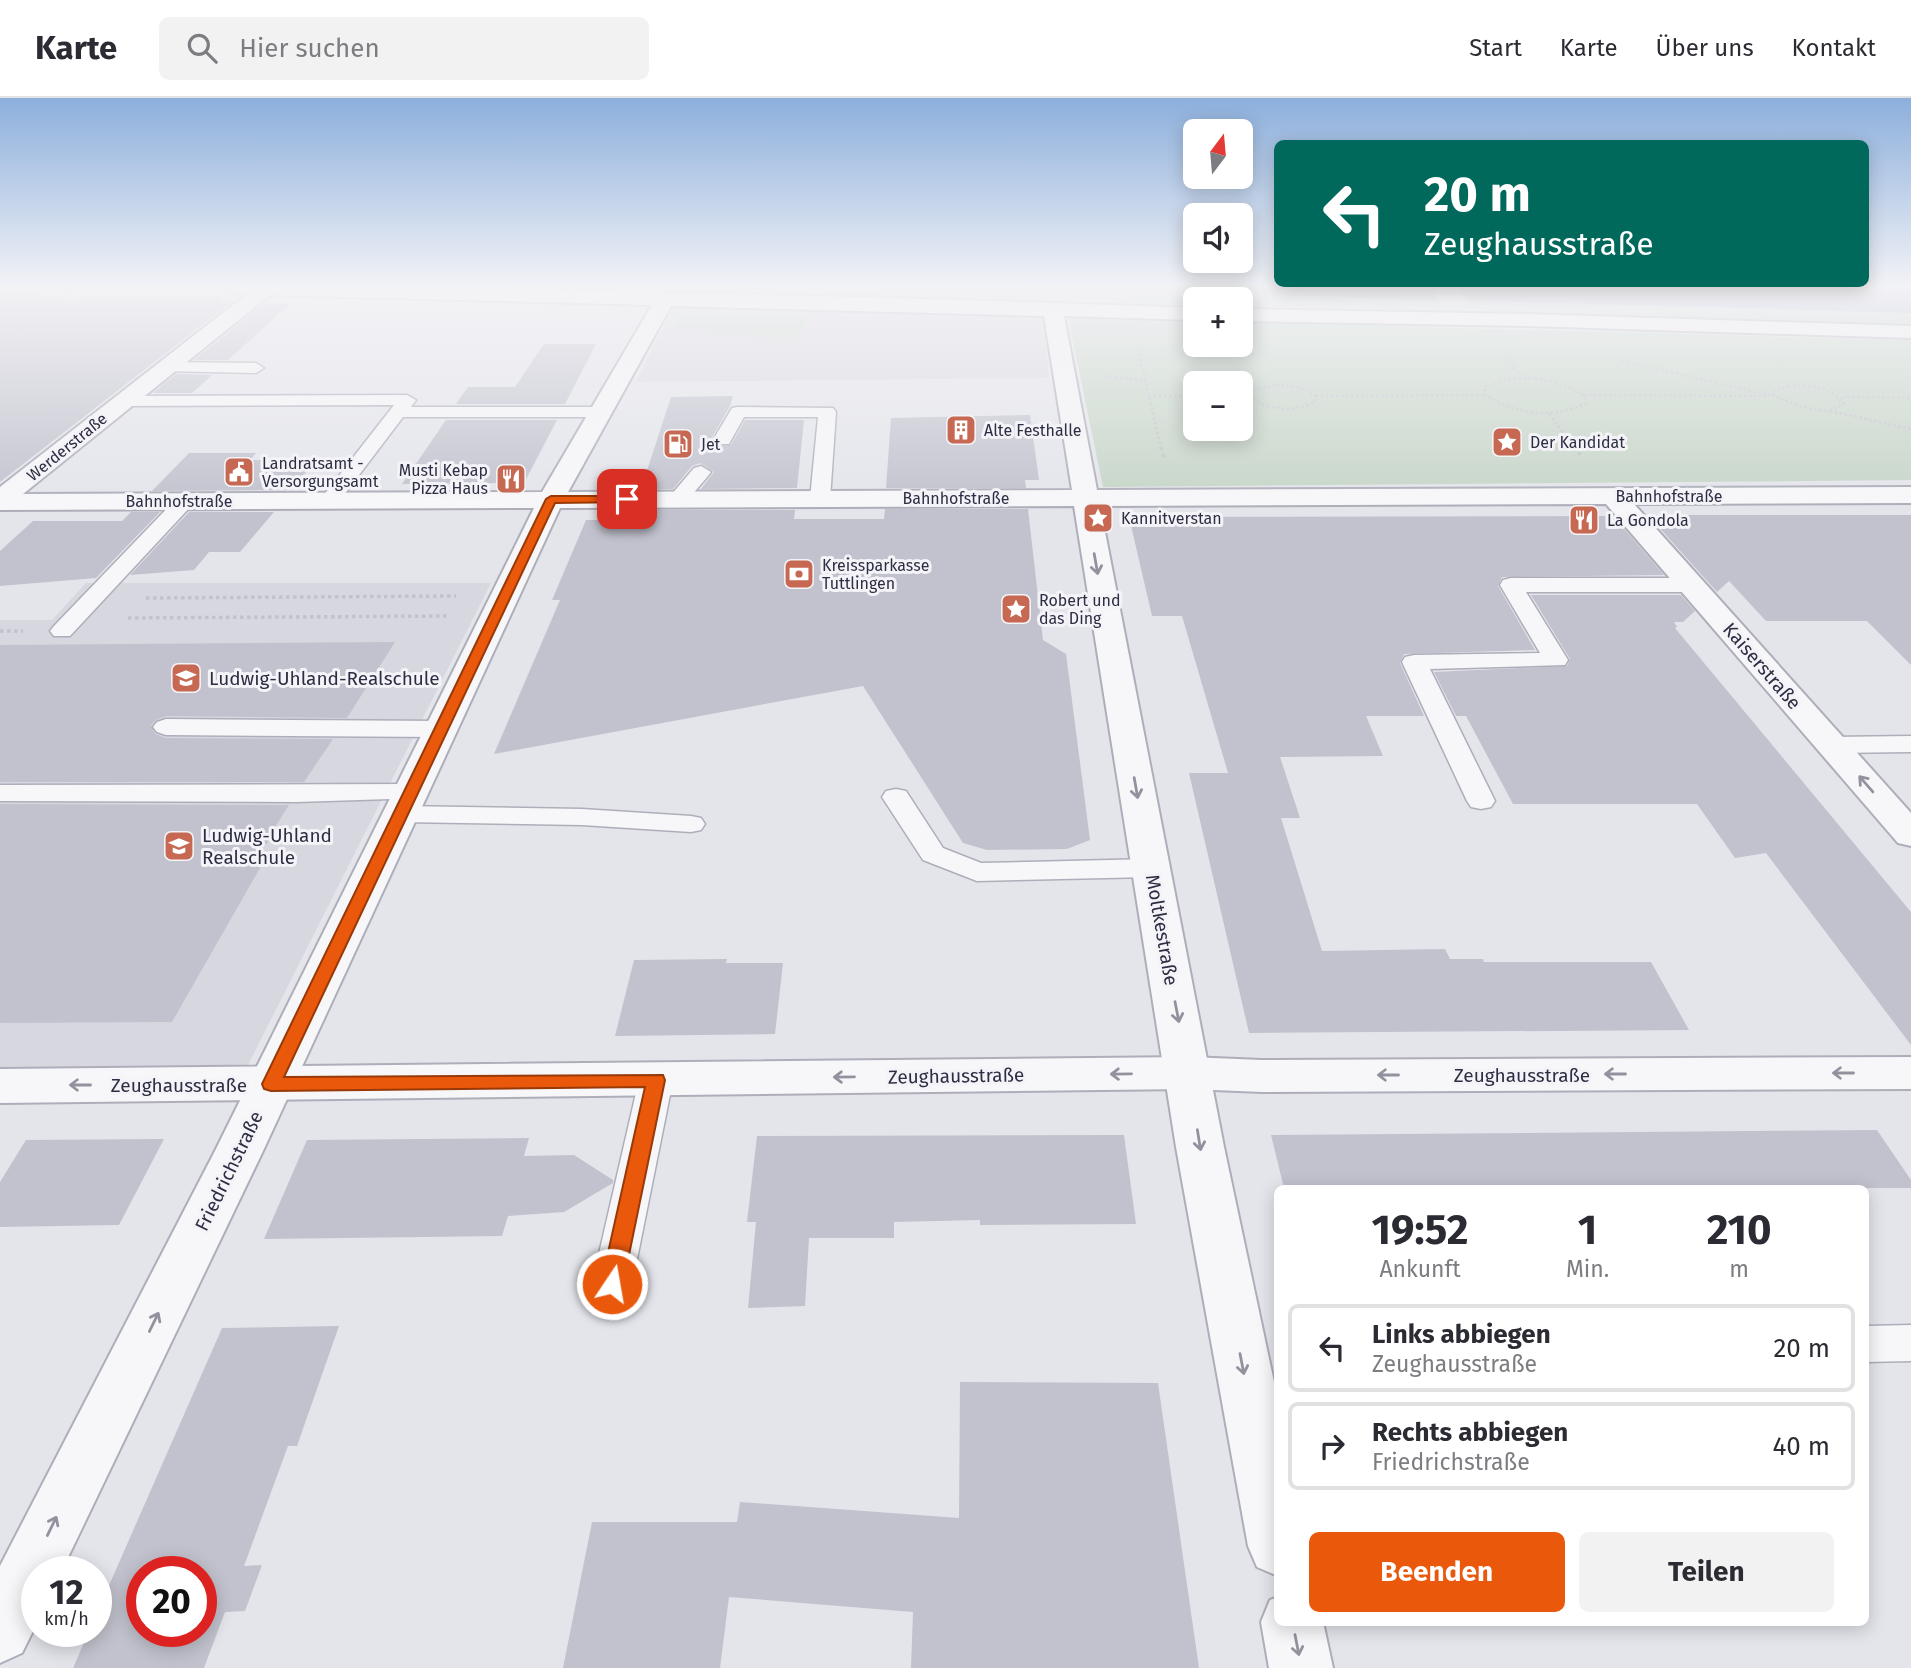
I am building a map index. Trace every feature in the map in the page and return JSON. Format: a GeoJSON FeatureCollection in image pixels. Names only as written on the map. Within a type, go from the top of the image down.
{"type":"FeatureCollection","features":[{"type":"Feature","properties":{"kind":"street","name":"Werderstraße"},"geometry":{"type":"LineString","coordinates":[[0,501],[174,361]]}},
{"type":"Feature","properties":{"kind":"street","name":"Friedrichstraße"},"geometry":{"type":"LineString","coordinates":[[0,1631],[271,1084],[551,499],[630,361]]}},
{"type":"Feature","properties":{"kind":"street","name":"Moltkestraße"},"geometry":{"type":"LineString","coordinates":[[1062,361],[1200,1147],[1274,1526]]}},
{"type":"Feature","properties":{"kind":"street","name":"Bahnhofstraße"},"geometry":{"type":"LineString","coordinates":[[0,501],[1911,495]]}},
{"type":"Feature","properties":{"kind":"street","name":"Kaiserstraße"},"geometry":{"type":"LineString","coordinates":[[1612,496],[1911,835]]}},
{"type":"Feature","properties":{"kind":"street","name":"Zeughausstraße"},"geometry":{"type":"LineString","coordinates":[[0,1086],[1189,1073],[1276,1076],[1911,1073]]}},
{"type":"Feature","properties":{"kind":"street"},"geometry":{"type":"LineString","coordinates":[[1293,1626],[1301,1668]]}},
{"type":"Feature","properties":{"kind":"lane"},"geometry":{"type":"LineString","coordinates":[[167,367],[256,368]]}},
{"type":"Feature","properties":{"kind":"lane"},"geometry":{"type":"LineString","coordinates":[[125,401],[407,400],[330,500]]}},
{"type":"Feature","properties":{"kind":"lane"},"geometry":{"type":"LineString","coordinates":[[397,412],[601,412]]}},
{"type":"Feature","properties":{"kind":"lane"},"geometry":{"type":"LineString","coordinates":[[722,440],[738,412],[827,412],[820,499]]}},
{"type":"Feature","properties":{"kind":"lane"},"geometry":{"type":"LineString","coordinates":[[678,499],[701,472]]}},
{"type":"Feature","properties":{"kind":"lane"},"geometry":{"type":"LineString","coordinates":[[68,624],[185,501]]}},
{"type":"Feature","properties":{"kind":"lane"},"geometry":{"type":"LineString","coordinates":[[1481,801],[1414,662],[1556,660],[1511,585],[1691,585]]}},
{"type":"Feature","properties":{"kind":"lane"},"geometry":{"type":"LineString","coordinates":[[166,727],[442,729]]}},
{"type":"Feature","properties":{"kind":"lane"},"geometry":{"type":"LineString","coordinates":[[1832,745],[1911,744]]}},
{"type":"Feature","properties":{"kind":"lane"},"geometry":{"type":"LineString","coordinates":[[0,793],[296,794],[691,824]]}},
{"type":"Feature","properties":{"kind":"lane"},"geometry":{"type":"LineString","coordinates":[[896,797],[933,854],[977,872],[1151,868]]}},
{"type":"Feature","properties":{"kind":"lane"},"geometry":{"type":"LineString","coordinates":[[612,1284],[656,1080]]}},
{"type":"Feature","properties":{"kind":"lane"},"geometry":{"type":"LineString","coordinates":[[1869,1344],[1911,1343]]}},
{"type":"Feature","properties":{"kind":"path"},"geometry":{"type":"LineString","coordinates":[[1141,361],[1165,463]]}},
{"type":"Feature","properties":{"kind":"path"},"geometry":{"type":"LineString","coordinates":[[1510,361],[1521,377]]}},
{"type":"Feature","properties":{"kind":"path"},"geometry":{"type":"LineString","coordinates":[[1624,361],[1774,397],[1806,408],[1911,429]]}},
{"type":"Feature","properties":{"kind":"path"},"geometry":{"type":"LineString","coordinates":[[1485,395],[1484,387],[1497,380],[1521,377],[1549,381],[1584,395],[1774,397]]}},
{"type":"Feature","properties":{"kind":"path"},"geometry":{"type":"LineString","coordinates":[[1253,390],[1278,384],[1307,390],[1316,396],[1485,395],[1498,404],[1524,412],[1548,414],[1573,411],[1586,402],[1584,395]]}},
{"type":"Feature","properties":{"kind":"path"},"geometry":{"type":"LineString","coordinates":[[1774,397],[1772,392],[1777,387],[1794,385],[1826,390],[1841,397],[1911,398]]}},
{"type":"Feature","properties":{"kind":"path"},"geometry":{"type":"LineString","coordinates":[[1149,396],[1183,396]]}},
{"type":"Feature","properties":{"kind":"path"},"geometry":{"type":"LineString","coordinates":[[1253,400],[1272,407],[1292,409],[1307,407],[1315,402],[1316,396]]}},
{"type":"Feature","properties":{"kind":"path"},"geometry":{"type":"LineString","coordinates":[[1826,410],[1840,407],[1844,402],[1841,397]]}},
{"type":"Feature","properties":{"kind":"path"},"geometry":{"type":"LineString","coordinates":[[1548,414],[1586,462]]}},
{"type":"Feature","properties":{"kind":"path"},"geometry":{"type":"LineString","coordinates":[[93,598],[500,606]]}},
{"type":"Feature","properties":{"kind":"path"},"geometry":{"type":"LineString","coordinates":[[68,624],[500,606]]}},
{"type":"Feature","properties":{"kind":"path"},"geometry":{"type":"LineString","coordinates":[[175,845],[264,845],[272,831]]}},
{"type":"Feature","properties":{"kind":"shaded area"},"geometry":{"type":"Polygon","coordinates":[[[646,361],[1047,361],[1049,378],[636,382],[646,361]]]}},
{"type":"Feature","properties":{"kind":"shaded area","name":"Ludwig-Uhland Realschule"},"geometry":{"type":"Polygon","coordinates":[[[86,583],[491,583],[244,1073],[0,1073],[0,620],[52,620],[86,583]]]}},
{"type":"Feature","properties":{"kind":"green space"},"geometry":{"type":"Polygon","coordinates":[[[1077,361],[1911,361],[1911,480],[1103,487],[1077,361]]]}},
{"type":"Feature","properties":{"kind":"building"},"geometry":{"type":"Polygon","coordinates":[[[0,361],[155,361],[0,482],[0,361]]]}},
{"type":"Feature","properties":{"kind":"building"},"geometry":{"type":"Polygon","coordinates":[[[532,361],[587,361],[565,404],[456,404],[468,387],[515,387],[532,361]]]}},
{"type":"Feature","properties":{"kind":"building"},"geometry":{"type":"Polygon","coordinates":[[[176,374],[212,375],[192,393],[153,393],[176,374]]]}},
{"type":"Feature","properties":{"kind":"building"},"geometry":{"type":"Polygon","coordinates":[[[733,396],[711,439],[715,447],[731,445],[745,420],[804,420],[797,488],[701,489],[714,472],[700,463],[692,466],[673,489],[641,489],[671,397],[733,396]]]}},
{"type":"Feature","properties":{"kind":"building","name":"Alte Festhalle"},"geometry":{"type":"Polygon","coordinates":[[[1030,415],[1039,480],[1025,480],[1026,488],[886,488],[891,418],[1030,415]]]}},
{"type":"Feature","properties":{"kind":"building"},"geometry":{"type":"Polygon","coordinates":[[[446,420],[557,420],[524,483],[402,484],[446,420]]]}},
{"type":"Feature","properties":{"kind":"building","name":"Landratsamt - Versorgungsamt"},"geometry":{"type":"Polygon","coordinates":[[[189,453],[256,453],[250,460],[317,459],[291,490],[152,491],[189,453]]]}},
{"type":"Feature","properties":{"kind":"building"},"geometry":{"type":"Polygon","coordinates":[[[885,509],[1028,509],[1043,640],[1066,654],[1090,840],[1067,849],[987,850],[963,843],[863,686],[494,754],[560,600],[552,600],[586,520],[632,520],[635,510],[795,510],[794,519],[884,519],[885,509]]]}},
{"type":"Feature","properties":{"kind":"building"},"geometry":{"type":"Polygon","coordinates":[[[131,512],[160,512],[96,578],[0,586],[0,551],[33,521],[122,521],[131,512]]]}},
{"type":"Feature","properties":{"kind":"building"},"geometry":{"type":"Polygon","coordinates":[[[189,512],[274,512],[240,552],[209,552],[194,570],[130,575],[189,512]]]}},
{"type":"Feature","properties":{"kind":"building"},"geometry":{"type":"Polygon","coordinates":[[[1648,515],[1911,515],[1911,665],[1867,621],[1766,621],[1729,581],[1717,592],[1648,515]]]}},
{"type":"Feature","properties":{"kind":"building"},"geometry":{"type":"Polygon","coordinates":[[[1613,516],[1664,575],[1502,577],[1498,586],[1535,650],[1404,654],[1400,663],[1424,716],[1366,716],[1383,756],[1280,757],[1300,818],[1281,818],[1322,951],[1445,949],[1450,959],[1483,959],[1484,962],[1651,962],[1689,1030],[1249,1033],[1189,773],[1228,773],[1182,616],[1152,616],[1129,517],[1613,516]]]}},
{"type":"Feature","properties":{"kind":"building"},"geometry":{"type":"Polygon","coordinates":[[[1531,595],[1681,595],[1695,611],[1683,622],[1674,622],[1677,627],[1675,628],[1911,912],[1911,1045],[1766,853],[1735,858],[1697,804],[1513,804],[1466,716],[1456,716],[1434,672],[1567,666],[1570,659],[1531,595]]]}},
{"type":"Feature","properties":{"kind":"building","name":"Ludwig-Uhland-Realschule"},"geometry":{"type":"Polygon","coordinates":[[[395,642],[347,718],[166,716],[151,725],[155,734],[166,738],[333,739],[304,782],[0,782],[0,645],[395,642]]]}},
{"type":"Feature","properties":{"kind":"building"},"geometry":{"type":"Polygon","coordinates":[[[0,804],[289,805],[258,854],[268,854],[172,1022],[0,1023],[0,804]]]}},
{"type":"Feature","properties":{"kind":"building"},"geometry":{"type":"Polygon","coordinates":[[[727,959],[726,963],[783,963],[775,1034],[615,1036],[634,960],[727,959]]]}},
{"type":"Feature","properties":{"kind":"building"},"geometry":{"type":"Polygon","coordinates":[[[1877,1130],[1911,1180],[1911,1188],[1869,1188],[1869,1185],[1283,1185],[1271,1135],[1877,1130]]]}},
{"type":"Feature","properties":{"kind":"building"},"geometry":{"type":"Polygon","coordinates":[[[1124,1135],[1136,1224],[980,1225],[980,1220],[894,1222],[894,1238],[809,1238],[805,1306],[748,1308],[756,1222],[747,1222],[757,1136],[1124,1135]]]}},
{"type":"Feature","properties":{"kind":"building"},"geometry":{"type":"Polygon","coordinates":[[[529,1138],[524,1156],[574,1155],[613,1180],[613,1183],[564,1212],[508,1216],[502,1236],[264,1239],[307,1140],[529,1138]]]}},
{"type":"Feature","properties":{"kind":"building"},"geometry":{"type":"Polygon","coordinates":[[[164,1139],[119,1225],[0,1227],[0,1182],[26,1140],[164,1139]]]}},
{"type":"Feature","properties":{"kind":"building"},"geometry":{"type":"Polygon","coordinates":[[[339,1326],[297,1446],[288,1446],[244,1566],[262,1565],[245,1611],[225,1612],[217,1633],[217,1556],[126,1556],[126,1647],[212,1647],[204,1668],[73,1668],[82,1647],[112,1647],[112,1579],[222,1328],[339,1326]]]}},
{"type":"Feature","properties":{"kind":"building"},"geometry":{"type":"Polygon","coordinates":[[[960,1382],[1158,1383],[1199,1668],[911,1668],[913,1612],[729,1597],[720,1668],[563,1668],[592,1522],[737,1522],[740,1502],[959,1518],[960,1382]]]}},
{"type":"Feature","properties":{"kind":"place","name":"Alte Festhalle"},"geometry":{"type":"Point","coordinates":[961,430]}},
{"type":"Feature","properties":{"kind":"place","name":"Der Kandidat"},"geometry":{"type":"Point","coordinates":[1507,442]}},
{"type":"Feature","properties":{"kind":"place","name":"Jet"},"geometry":{"type":"Point","coordinates":[678,444]}},
{"type":"Feature","properties":{"kind":"place","name":"Landratsamt - Versorgungsamt"},"geometry":{"type":"Point","coordinates":[239,472]}},
{"type":"Feature","properties":{"kind":"place","name":"Musti Kebap Pizza Haus"},"geometry":{"type":"Point","coordinates":[511,479]}},
{"type":"Feature","properties":{"kind":"place","name":"Kannitverstan"},"geometry":{"type":"Point","coordinates":[1098,518]}},
{"type":"Feature","properties":{"kind":"place","name":"La Gondola"},"geometry":{"type":"Point","coordinates":[1584,520]}},
{"type":"Feature","properties":{"kind":"place","name":"Kreissparkasse Tuttlingen"},"geometry":{"type":"Point","coordinates":[799,574]}},
{"type":"Feature","properties":{"kind":"place","name":"Robert und das Ding"},"geometry":{"type":"Point","coordinates":[1016,609]}},
{"type":"Feature","properties":{"kind":"place","name":"Ludwig-Uhland-Realschule"},"geometry":{"type":"Point","coordinates":[186,678]}},
{"type":"Feature","properties":{"kind":"place","name":"Ludwig-Uhland Realschule"},"geometry":{"type":"Point","coordinates":[179,846]}},
{"type":"Feature","properties":{"kind":"route"},"geometry":{"type":"LineString","coordinates":[[612,1284],[656,1080],[271,1084],[551,499],[627,499]]}}]}
